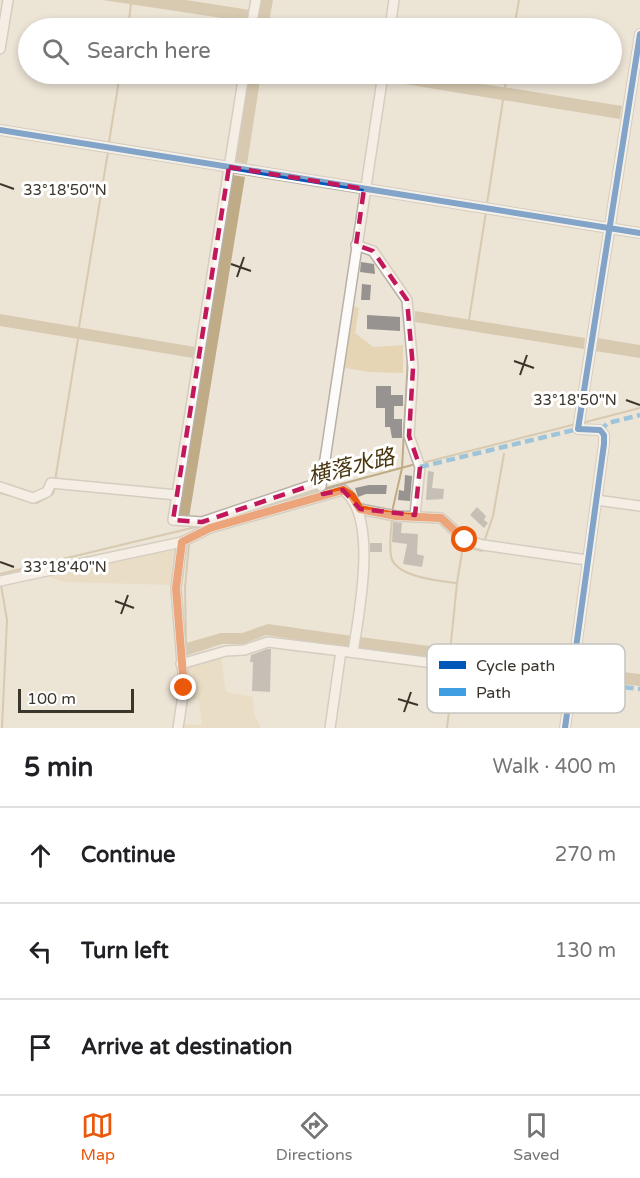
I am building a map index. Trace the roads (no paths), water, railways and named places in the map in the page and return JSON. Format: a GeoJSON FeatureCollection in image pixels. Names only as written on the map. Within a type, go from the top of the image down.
{"type":"FeatureCollection","features":[{"type":"Feature","properties":{"kind":"street"},"geometry":{"type":"LineString","coordinates":[[0,49],[8,0]]}},
{"type":"Feature","properties":{"kind":"street"},"geometry":{"type":"LineString","coordinates":[[253,18],[256,0]]}},
{"type":"Feature","properties":{"kind":"street"},"geometry":{"type":"LineString","coordinates":[[391,18],[394,0]]}},
{"type":"Feature","properties":{"kind":"street"},"geometry":{"type":"LineString","coordinates":[[576,644],[604,435],[600,430],[578,429],[640,34]]}},
{"type":"Feature","properties":{"kind":"street"},"geometry":{"type":"LineString","coordinates":[[243,84],[237,168],[173,520],[202,522],[209,517],[321,482]]}},
{"type":"Feature","properties":{"kind":"street"},"geometry":{"type":"LineString","coordinates":[[323,494],[321,482],[381,84]]}},
{"type":"Feature","properties":{"kind":"street"},"geometry":{"type":"LineString","coordinates":[[0,130],[640,233]]}},
{"type":"Feature","properties":{"kind":"street"},"geometry":{"type":"LineString","coordinates":[[356,244],[373,251],[407,300],[410,315],[412,368],[409,436],[420,464],[415,515]]}},
{"type":"Feature","properties":{"kind":"street"},"geometry":{"type":"LineString","coordinates":[[0,487],[33,498],[47,492],[54,483],[177,495]]}},
{"type":"Feature","properties":{"kind":"street"},"geometry":{"type":"LineString","coordinates":[[0,581],[182,542],[210,528],[343,490],[352,496],[360,509],[365,570],[354,645]]}},
{"type":"Feature","properties":{"kind":"street"},"geometry":{"type":"LineString","coordinates":[[596,500],[640,506]]}},
{"type":"Feature","properties":{"kind":"street"},"geometry":{"type":"LineString","coordinates":[[360,509],[392,515],[441,518],[465,540],[483,545],[587,560]]}},
{"type":"Feature","properties":{"kind":"street"},"geometry":{"type":"LineString","coordinates":[[209,517],[210,528]]}},
{"type":"Feature","properties":{"kind":"street"},"geometry":{"type":"LineString","coordinates":[[178,728],[184,688],[176,588],[182,542]]}},
{"type":"Feature","properties":{"kind":"street"},"geometry":{"type":"LineString","coordinates":[[181,664],[226,651],[244,650],[268,642],[341,651],[354,645],[427,655]]}},
{"type":"Feature","properties":{"kind":"street"},"geometry":{"type":"LineString","coordinates":[[330,728],[341,651]]}},
{"type":"Feature","properties":{"kind":"street"},"geometry":{"type":"LineString","coordinates":[[565,728],[567,713]]}},
{"type":"Feature","properties":{"kind":"waterway"},"geometry":{"type":"LineString","coordinates":[[516,18],[519,0]]}},
{"type":"Feature","properties":{"kind":"waterway"},"geometry":{"type":"LineString","coordinates":[[129,18],[131,4]]}},
{"type":"Feature","properties":{"kind":"waterway"},"geometry":{"type":"LineString","coordinates":[[109,142],[118,84]]}},
{"type":"Feature","properties":{"kind":"waterway"},"geometry":{"type":"LineString","coordinates":[[487,204],[503,100]]}},
{"type":"Feature","properties":{"kind":"waterway"},"geometry":{"type":"LineString","coordinates":[[79,327],[108,152]]}},
{"type":"Feature","properties":{"kind":"waterway"},"geometry":{"type":"LineString","coordinates":[[469,320],[486,212]]}},
{"type":"Feature","properties":{"kind":"waterway"},"geometry":{"type":"LineString","coordinates":[[55,481],[78,339]]}},
{"type":"Feature","properties":{"kind":"waterway"},"geometry":{"type":"LineString","coordinates":[[392,512],[402,468],[408,358]]}},
{"type":"Feature","properties":{"kind":"waterway","name":"横落水路"},"geometry":{"type":"LineString","coordinates":[[582,423],[640,408]]}},
{"type":"Feature","properties":{"kind":"waterway","name":"横落水路"},"geometry":{"type":"LineString","coordinates":[[422,463],[576,424]]}},
{"type":"Feature","properties":{"kind":"waterway"},"geometry":{"type":"LineString","coordinates":[[484,542],[493,516],[504,454]]}},
{"type":"Feature","properties":{"kind":"waterway","name":"横落水路"},"geometry":{"type":"LineString","coordinates":[[282,500],[416,464]]}},
{"type":"Feature","properties":{"kind":"waterway"},"geometry":{"type":"LineString","coordinates":[[33,502],[37,503],[53,494],[55,487]]}},
{"type":"Feature","properties":{"kind":"waterway"},"geometry":{"type":"LineString","coordinates":[[0,493],[16,497]]}},
{"type":"Feature","properties":{"kind":"waterway"},"geometry":{"type":"LineString","coordinates":[[392,518],[390,547],[394,563],[400,569],[419,577],[457,583],[451,644]]}},
{"type":"Feature","properties":{"kind":"waterway","name":"横落水路"},"geometry":{"type":"LineString","coordinates":[[0,574],[200,526]]}},
{"type":"Feature","properties":{"kind":"waterway"},"geometry":{"type":"LineString","coordinates":[[186,644],[185,587],[189,545]]}},
{"type":"Feature","properties":{"kind":"waterway"},"geometry":{"type":"LineString","coordinates":[[457,583],[463,546],[482,551],[483,548]]}},
{"type":"Feature","properties":{"kind":"waterway"},"geometry":{"type":"LineString","coordinates":[[1,585],[7,620],[2,728]]}},
{"type":"Feature","properties":{"kind":"waterway"},"geometry":{"type":"LineString","coordinates":[[447,728],[449,713]]}}]}
